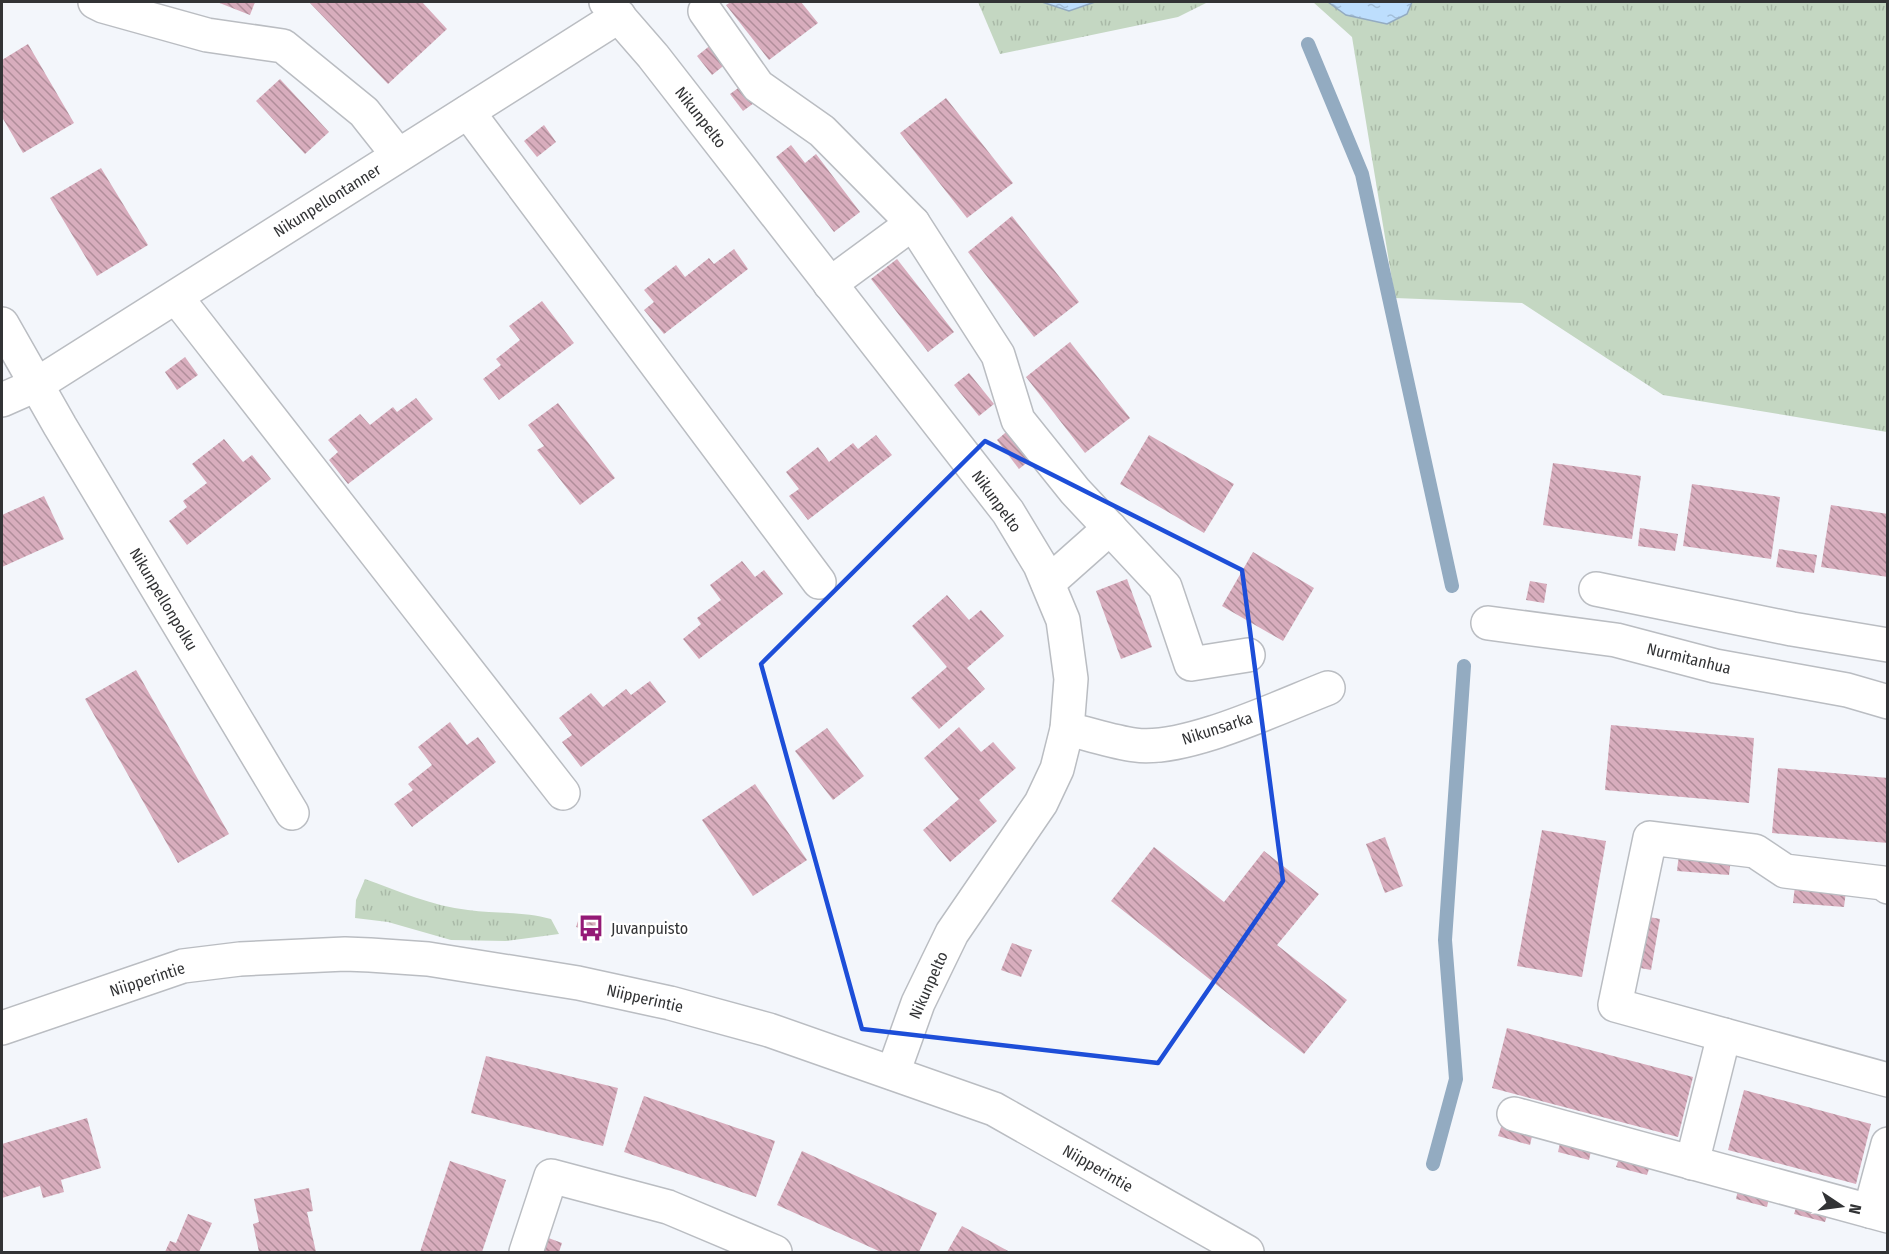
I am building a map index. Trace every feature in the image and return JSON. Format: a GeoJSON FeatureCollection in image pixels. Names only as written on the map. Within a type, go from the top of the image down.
{"type":"FeatureCollection","features":[{"type":"Feature","properties":{"kind":"street"},"geometry":{"type":"LineString","coordinates":[[95,2],[207,35],[283,46],[364,112],[398,155]]}},
{"type":"Feature","properties":{"kind":"street","name":"Nikunpellontanner"},"geometry":{"type":"LineString","coordinates":[[2,400],[36,385],[468,112],[612,9]]}},
{"type":"Feature","properties":{"kind":"street","name":"Nikunpelto"},"geometry":{"type":"LineString","coordinates":[[612,9],[653,56],[1008,512],[1040,565],[1063,620],[1071,679],[1067,729],[1057,770],[1041,803],[952,933],[918,1003],[893,1073]]}},
{"type":"Feature","properties":{"kind":"street"},"geometry":{"type":"LineString","coordinates":[[705,11],[758,86],[822,131],[913,223],[998,355],[1018,420],[1075,491],[1165,587],[1191,664],[1248,655]]}},
{"type":"Feature","properties":{"kind":"street"},"geometry":{"type":"LineString","coordinates":[[468,112],[819,582]]}},
{"type":"Feature","properties":{"kind":"street"},"geometry":{"type":"LineString","coordinates":[[830,284],[913,223]]}},
{"type":"Feature","properties":{"kind":"street"},"geometry":{"type":"LineString","coordinates":[[176,297],[563,793]]}},
{"type":"Feature","properties":{"kind":"street","name":"Nikunpellonpolku"},"geometry":{"type":"LineString","coordinates":[[2,324],[36,385],[292,813]]}},
{"type":"Feature","properties":{"kind":"street"},"geometry":{"type":"LineString","coordinates":[[1048,583],[1110,528]]}},
{"type":"Feature","properties":{"kind":"street"},"geometry":{"type":"LineString","coordinates":[[1596,589],[1792,629],[1887,645]]}},
{"type":"Feature","properties":{"kind":"street","name":"Nurmitanhua"},"geometry":{"type":"LineString","coordinates":[[1488,623],[1616,640],[1715,666],[1847,690],[1887,702]]}},
{"type":"Feature","properties":{"kind":"street"},"geometry":{"type":"LineString","coordinates":[[1784,679],[1792,629]]}},
{"type":"Feature","properties":{"kind":"street","name":"Nikunsarka"},"geometry":{"type":"LineString","coordinates":[[1067,729],[1136,746],[1164,744],[1203,736],[1328,688]]}},
{"type":"Feature","properties":{"kind":"street"},"geometry":{"type":"LineString","coordinates":[[1887,886],[1882,883],[1785,871],[1755,851],[1650,838],[1615,1005],[1887,1080]]}},
{"type":"Feature","properties":{"kind":"street","name":"Niipperintie"},"geometry":{"type":"LineString","coordinates":[[2,1029],[183,966],[240,959],[362,955],[428,959],[578,983],[670,1003],[769,1030],[994,1109],[1248,1252]]}},
{"type":"Feature","properties":{"kind":"street"},"geometry":{"type":"LineString","coordinates":[[1692,1162],[1724,1035]]}},
{"type":"Feature","properties":{"kind":"street"},"geometry":{"type":"LineString","coordinates":[[1514,1114],[1879,1214],[1887,1144]]}},
{"type":"Feature","properties":{"kind":"street"},"geometry":{"type":"LineString","coordinates":[[526,1252],[551,1176],[668,1208],[763,1250]]}},
{"type":"Feature","properties":{"kind":"highlighted area"},"geometry":{"type":"Polygon","coordinates":[[[985,441],[1242,570],[1283,881],[1158,1063],[862,1029],[761,664],[985,441]]]}},
{"type":"Feature","properties":{"kind":"green space"},"geometry":{"type":"Polygon","coordinates":[[[978,2],[1208,2],[1178,17],[1000,54],[978,2]]]}},
{"type":"Feature","properties":{"kind":"green space"},"geometry":{"type":"Polygon","coordinates":[[[1313,2],[1887,2],[1887,432],[1663,395],[1522,303],[1395,298],[1352,37],[1313,2]]]}},
{"type":"Feature","properties":{"kind":"green space"},"geometry":{"type":"Polygon","coordinates":[[[365,879],[441,905],[551,919],[559,934],[506,941],[451,940],[388,922],[355,918],[356,900],[365,879]]]}},
{"type":"Feature","properties":{"kind":"water"},"geometry":{"type":"Polygon","coordinates":[[[1042,2],[1095,2],[1069,11],[1042,2]]]}},
{"type":"Feature","properties":{"kind":"water"},"geometry":{"type":"Polygon","coordinates":[[[1328,2],[1412,2],[1407,14],[1387,24],[1346,15],[1328,2]]]}},
{"type":"Feature","properties":{"kind":"building"},"geometry":{"type":"Polygon","coordinates":[[[217,2],[255,2],[250,15],[217,2]]]}},
{"type":"Feature","properties":{"kind":"building"},"geometry":{"type":"Polygon","coordinates":[[[309,2],[422,2],[447,29],[388,84],[309,2]]]}},
{"type":"Feature","properties":{"kind":"building"},"geometry":{"type":"Polygon","coordinates":[[[731,2],[801,2],[818,23],[769,60],[726,5],[731,2]]]}},
{"type":"Feature","properties":{"kind":"building"},"geometry":{"type":"Polygon","coordinates":[[[28,44],[74,123],[23,153],[2,117],[2,60],[28,44]]]}},
{"type":"Feature","properties":{"kind":"building"},"geometry":{"type":"Polygon","coordinates":[[[712,44],[727,63],[712,75],[697,56],[712,44]]]}},
{"type":"Feature","properties":{"kind":"building"},"geometry":{"type":"Polygon","coordinates":[[[280,79],[329,132],[305,154],[256,101],[280,79]]]}},
{"type":"Feature","properties":{"kind":"building"},"geometry":{"type":"Polygon","coordinates":[[[741,86],[754,103],[743,111],[730,94],[741,86]]]}},
{"type":"Feature","properties":{"kind":"building"},"geometry":{"type":"Polygon","coordinates":[[[946,98],[1013,183],[967,218],[900,133],[946,98]]]}},
{"type":"Feature","properties":{"kind":"building"},"geometry":{"type":"Polygon","coordinates":[[[544,125],[556,142],[537,157],[524,141],[544,125]]]}},
{"type":"Feature","properties":{"kind":"building"},"geometry":{"type":"Polygon","coordinates":[[[791,145],[805,163],[816,154],[860,212],[834,232],[776,157],[791,145]]]}},
{"type":"Feature","properties":{"kind":"building"},"geometry":{"type":"Polygon","coordinates":[[[101,168],[148,245],[97,276],[50,198],[101,168]]]}},
{"type":"Feature","properties":{"kind":"building"},"geometry":{"type":"Polygon","coordinates":[[[1012,216],[1079,302],[1034,337],[968,252],[1012,216]]]}},
{"type":"Feature","properties":{"kind":"building"},"geometry":{"type":"Polygon","coordinates":[[[734,249],[748,269],[664,334],[644,310],[654,302],[644,290],[676,265],[685,277],[709,258],[714,264],[734,249]]]}},
{"type":"Feature","properties":{"kind":"building"},"geometry":{"type":"Polygon","coordinates":[[[897,259],[954,332],[928,352],[871,279],[897,259]]]}},
{"type":"Feature","properties":{"kind":"building"},"geometry":{"type":"Polygon","coordinates":[[[542,301],[574,343],[499,400],[483,379],[501,365],[496,359],[520,340],[509,326],[542,301]]]}},
{"type":"Feature","properties":{"kind":"building"},"geometry":{"type":"Polygon","coordinates":[[[1070,342],[1130,418],[1085,453],[1026,377],[1070,342]]]}},
{"type":"Feature","properties":{"kind":"building"},"geometry":{"type":"Polygon","coordinates":[[[185,357],[198,375],[177,390],[165,372],[185,357]]]}},
{"type":"Feature","properties":{"kind":"building"},"geometry":{"type":"Polygon","coordinates":[[[969,373],[994,404],[979,416],[954,385],[969,373]]]}},
{"type":"Feature","properties":{"kind":"building"},"geometry":{"type":"Polygon","coordinates":[[[416,398],[433,419],[348,484],[329,460],[338,452],[328,440],[360,414],[370,425],[393,407],[397,412],[416,398]]]}},
{"type":"Feature","properties":{"kind":"building"},"geometry":{"type":"Polygon","coordinates":[[[558,403],[615,478],[580,505],[537,450],[544,446],[528,425],[558,403]]]}},
{"type":"Feature","properties":{"kind":"building"},"geometry":{"type":"Polygon","coordinates":[[[1012,427],[1034,457],[1019,469],[997,440],[1012,427]]]}},
{"type":"Feature","properties":{"kind":"building"},"geometry":{"type":"Polygon","coordinates":[[[876,435],[892,455],[808,520],[789,496],[799,489],[786,472],[818,447],[829,462],[853,443],[858,449],[876,435]]]}},
{"type":"Feature","properties":{"kind":"building"},"geometry":{"type":"Polygon","coordinates":[[[1149,435],[1234,484],[1204,533],[1120,484],[1149,435]]]}},
{"type":"Feature","properties":{"kind":"building"},"geometry":{"type":"Polygon","coordinates":[[[224,439],[243,462],[252,455],[271,479],[187,545],[169,521],[187,507],[183,501],[207,483],[192,464],[224,439]]]}},
{"type":"Feature","properties":{"kind":"building"},"geometry":{"type":"Polygon","coordinates":[[[1553,463],[1641,476],[1632,539],[1543,525],[1553,463]]]}},
{"type":"Feature","properties":{"kind":"building"},"geometry":{"type":"Polygon","coordinates":[[[1692,484],[1780,497],[1771,559],[1683,546],[1692,484]]]}},
{"type":"Feature","properties":{"kind":"building"},"geometry":{"type":"Polygon","coordinates":[[[44,496],[64,539],[2,567],[2,515],[44,496]]]}},
{"type":"Feature","properties":{"kind":"building"},"geometry":{"type":"Polygon","coordinates":[[[1831,505],[1888,514],[1888,577],[1821,567],[1831,505]]]}},
{"type":"Feature","properties":{"kind":"building"},"geometry":{"type":"Polygon","coordinates":[[[1640,528],[1678,534],[1675,551],[1638,546],[1640,528]]]}},
{"type":"Feature","properties":{"kind":"building"},"geometry":{"type":"Polygon","coordinates":[[[1779,549],[1817,555],[1814,573],[1776,567],[1779,549]]]}},
{"type":"Feature","properties":{"kind":"building"},"geometry":{"type":"Polygon","coordinates":[[[1253,552],[1314,588],[1283,641],[1222,606],[1253,552]]]}},
{"type":"Feature","properties":{"kind":"building"},"geometry":{"type":"Polygon","coordinates":[[[742,561],[755,577],[764,570],[783,594],[699,659],[683,639],[701,624],[697,618],[721,600],[710,585],[742,561]]]}},
{"type":"Feature","properties":{"kind":"building"},"geometry":{"type":"Polygon","coordinates":[[[1127,579],[1152,647],[1121,659],[1096,591],[1127,579]]]}},
{"type":"Feature","properties":{"kind":"building"},"geometry":{"type":"Polygon","coordinates":[[[1530,581],[1547,584],[1544,603],[1526,600],[1530,581]]]}},
{"type":"Feature","properties":{"kind":"building"},"geometry":{"type":"Polygon","coordinates":[[[947,595],[969,620],[981,610],[1004,636],[967,668],[985,689],[939,729],[911,698],[947,667],[912,626],[947,595]]]}},
{"type":"Feature","properties":{"kind":"building"},"geometry":{"type":"Polygon","coordinates":[[[136,670],[229,834],[178,863],[85,699],[136,670]]]}},
{"type":"Feature","properties":{"kind":"building"},"geometry":{"type":"Polygon","coordinates":[[[650,681],[666,702],[581,767],[562,742],[572,735],[559,718],[591,693],[603,707],[626,689],[631,695],[650,681]]]}},
{"type":"Feature","properties":{"kind":"building"},"geometry":{"type":"Polygon","coordinates":[[[450,722],[467,745],[478,737],[496,762],[412,827],[394,804],[413,790],[408,784],[432,765],[418,747],[450,722]]]}},
{"type":"Feature","properties":{"kind":"building"},"geometry":{"type":"Polygon","coordinates":[[[1611,725],[1754,738],[1749,803],[1605,790],[1611,725]]]}},
{"type":"Feature","properties":{"kind":"building"},"geometry":{"type":"Polygon","coordinates":[[[959,727],[981,752],[993,742],[1016,768],[979,800],[997,821],[950,862],[923,830],[959,799],[924,758],[959,727]]]}},
{"type":"Feature","properties":{"kind":"building"},"geometry":{"type":"Polygon","coordinates":[[[827,728],[864,776],[833,800],[795,751],[827,728]]]}},
{"type":"Feature","properties":{"kind":"building"},"geometry":{"type":"Polygon","coordinates":[[[1778,768],[1888,778],[1888,843],[1772,833],[1778,768]]]}},
{"type":"Feature","properties":{"kind":"building"},"geometry":{"type":"Polygon","coordinates":[[[755,784],[807,860],[753,896],[702,820],[755,784]]]}},
{"type":"Feature","properties":{"kind":"building"},"geometry":{"type":"Polygon","coordinates":[[[1542,830],[1606,841],[1582,977],[1517,966],[1542,830]]]}},
{"type":"Feature","properties":{"kind":"building"},"geometry":{"type":"Polygon","coordinates":[[[1385,837],[1403,886],[1385,893],[1366,844],[1385,837]]]}},
{"type":"Feature","properties":{"kind":"building"},"geometry":{"type":"Polygon","coordinates":[[[1154,847],[1224,902],[1264,851],[1319,894],[1277,945],[1347,1000],[1304,1054],[1111,901],[1154,847]]]}},
{"type":"Feature","properties":{"kind":"building"},"geometry":{"type":"Polygon","coordinates":[[[1679,854],[1731,859],[1729,875],[1677,871],[1679,854]]]}},
{"type":"Feature","properties":{"kind":"building"},"geometry":{"type":"Polygon","coordinates":[[[1795,886],[1846,891],[1844,907],[1793,903],[1795,886]]]}},
{"type":"Feature","properties":{"kind":"building"},"geometry":{"type":"Polygon","coordinates":[[[1644,916],[1660,919],[1651,970],[1635,967],[1644,916]]]}},
{"type":"Feature","properties":{"kind":"building"},"geometry":{"type":"Polygon","coordinates":[[[579,918],[604,924],[602,933],[576,927],[579,918]]]}},
{"type":"Feature","properties":{"kind":"building"},"geometry":{"type":"Polygon","coordinates":[[[1012,943],[1032,950],[1021,977],[1001,970],[1012,943]]]}},
{"type":"Feature","properties":{"kind":"building"},"geometry":{"type":"Polygon","coordinates":[[[1507,1028],[1693,1077],[1678,1137],[1492,1088],[1507,1028]]]}},
{"type":"Feature","properties":{"kind":"building"},"geometry":{"type":"Polygon","coordinates":[[[486,1056],[618,1088],[603,1146],[471,1113],[486,1056]]]}},
{"type":"Feature","properties":{"kind":"building"},"geometry":{"type":"Polygon","coordinates":[[[1744,1090],[1871,1124],[1856,1184],[1728,1150],[1744,1090]]]}},
{"type":"Feature","properties":{"kind":"building"},"geometry":{"type":"Polygon","coordinates":[[[644,1096],[775,1141],[756,1197],[624,1152],[644,1096]]]}},
{"type":"Feature","properties":{"kind":"building"},"geometry":{"type":"Polygon","coordinates":[[[87,1118],[101,1168],[61,1180],[64,1192],[43,1198],[40,1186],[2,1198],[2,1144],[87,1118]]]}},
{"type":"Feature","properties":{"kind":"building"},"geometry":{"type":"Polygon","coordinates":[[[1502,1124],[1533,1132],[1530,1145],[1498,1136],[1502,1124]]]}},
{"type":"Feature","properties":{"kind":"building"},"geometry":{"type":"Polygon","coordinates":[[[1561,1139],[1592,1147],[1589,1160],[1558,1152],[1561,1139]]]}},
{"type":"Feature","properties":{"kind":"building"},"geometry":{"type":"Polygon","coordinates":[[[802,1151],[937,1213],[919,1252],[881,1252],[777,1205],[802,1151]]]}},
{"type":"Feature","properties":{"kind":"building"},"geometry":{"type":"Polygon","coordinates":[[[1620,1155],[1651,1163],[1647,1175],[1616,1167],[1620,1155]]]}},
{"type":"Feature","properties":{"kind":"building"},"geometry":{"type":"Polygon","coordinates":[[[450,1161],[506,1180],[482,1252],[420,1252],[450,1161]]]}},
{"type":"Feature","properties":{"kind":"building"},"geometry":{"type":"Polygon","coordinates":[[[1739,1186],[1770,1194],[1767,1207],[1736,1199],[1739,1186]]]}},
{"type":"Feature","properties":{"kind":"building"},"geometry":{"type":"Polygon","coordinates":[[[309,1188],[313,1211],[307,1212],[316,1252],[259,1252],[253,1224],[259,1222],[254,1199],[309,1188]]]}},
{"type":"Feature","properties":{"kind":"building"},"geometry":{"type":"Polygon","coordinates":[[[1798,1202],[1829,1210],[1825,1222],[1794,1214],[1798,1202]]]}},
{"type":"Feature","properties":{"kind":"building"},"geometry":{"type":"Polygon","coordinates":[[[188,1214],[212,1223],[199,1252],[165,1252],[170,1241],[176,1243],[188,1214]]]}},
{"type":"Feature","properties":{"kind":"building"},"geometry":{"type":"Polygon","coordinates":[[[962,1226],[1010,1252],[947,1252],[962,1226]]]}},
{"type":"Feature","properties":{"kind":"building"},"geometry":{"type":"Polygon","coordinates":[[[543,1236],[562,1243],[559,1252],[537,1252],[543,1236]]]}},
{"type":"Feature","properties":{"kind":"waterway"},"geometry":{"type":"LineString","coordinates":[[1308,44],[1362,174],[1452,586]]}},
{"type":"Feature","properties":{"kind":"waterway"},"geometry":{"type":"LineString","coordinates":[[1433,1164],[1456,1079],[1445,940],[1464,666]]}},
{"type":"Feature","properties":{"kind":"place","name":"Juvanpuisto"},"geometry":{"type":"Point","coordinates":[591,928]}}]}
